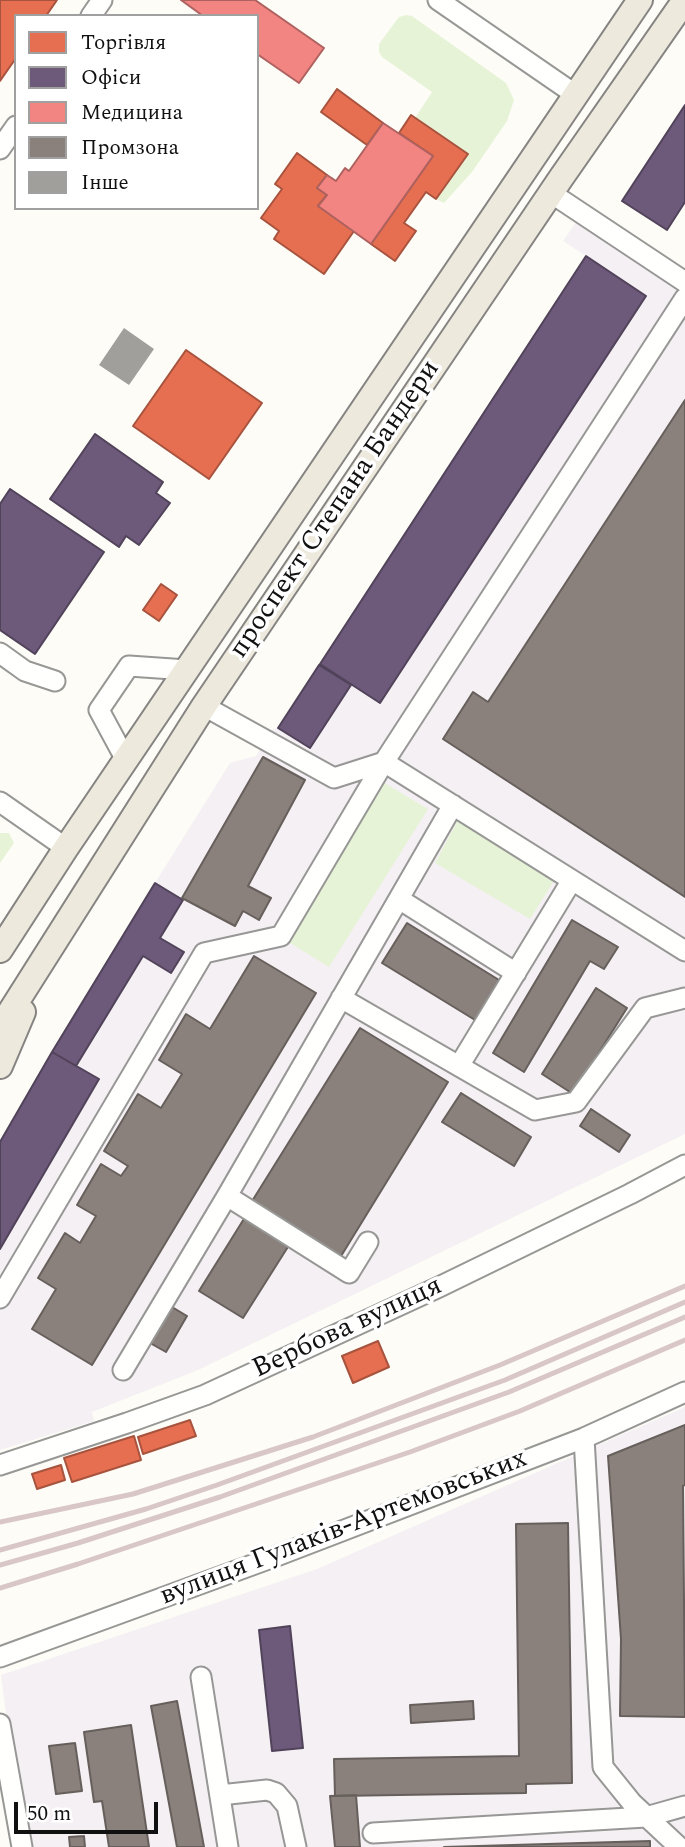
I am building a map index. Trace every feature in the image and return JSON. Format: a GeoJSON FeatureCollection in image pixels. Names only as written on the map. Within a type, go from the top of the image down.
{"type":"FeatureCollection","features":[{"type":"Feature","properties":{"kind":"main road","name":"проспект Степана Бандери"},"geometry":{"type":"LineString","coordinates":[[0,950],[66,848],[640,0]]}},
{"type":"Feature","properties":{"kind":"main road","name":"проспект Степана Бандери"},"geometry":{"type":"LineString","coordinates":[[0,1028],[204,706],[685,0]]}},
{"type":"Feature","properties":{"kind":"main road"},"geometry":{"type":"LineString","coordinates":[[0,1066],[49,950]]}},
{"type":"Feature","properties":{"kind":"street"},"geometry":{"type":"LineString","coordinates":[[438,0],[576,95]]}},
{"type":"Feature","properties":{"kind":"street"},"geometry":{"type":"LineString","coordinates":[[0,149],[14,129]]}},
{"type":"Feature","properties":{"kind":"street"},"geometry":{"type":"LineString","coordinates":[[551,193],[685,282]]}},
{"type":"Feature","properties":{"kind":"street"},"geometry":{"type":"LineString","coordinates":[[0,1298],[204,953],[281,936],[384,762],[685,298]]}},
{"type":"Feature","properties":{"kind":"street"},"geometry":{"type":"LineString","coordinates":[[0,653],[25,671],[55,681]]}},
{"type":"Feature","properties":{"kind":"street"},"geometry":{"type":"LineString","coordinates":[[126,760],[99,710],[129,666],[187,670]]}},
{"type":"Feature","properties":{"kind":"street"},"geometry":{"type":"LineString","coordinates":[[204,706],[334,778],[384,762],[685,951]]}},
{"type":"Feature","properties":{"kind":"street"},"geometry":{"type":"LineString","coordinates":[[0,802],[66,848]]}},
{"type":"Feature","properties":{"kind":"street"},"geometry":{"type":"LineString","coordinates":[[123,1370],[453,805]]}},
{"type":"Feature","properties":{"kind":"street"},"geometry":{"type":"LineString","coordinates":[[459,1066],[572,880]]}},
{"type":"Feature","properties":{"kind":"street"},"geometry":{"type":"LineString","coordinates":[[399,899],[516,973]]}},
{"type":"Feature","properties":{"kind":"street"},"geometry":{"type":"LineString","coordinates":[[341,998],[536,1110],[576,1102],[645,1008],[685,998]]}},
{"type":"Feature","properties":{"kind":"street","name":"Вербова вулиця"},"geometry":{"type":"LineString","coordinates":[[0,1465],[205,1395],[439,1287],[630,1195],[685,1165]]}},
{"type":"Feature","properties":{"kind":"street"},"geometry":{"type":"LineString","coordinates":[[227,1196],[349,1273],[368,1242]]}},
{"type":"Feature","properties":{"kind":"street","name":"вулиця Гулаків-Артемовських"},"geometry":{"type":"LineString","coordinates":[[0,1657],[274,1557],[583,1438],[685,1392]]}},
{"type":"Feature","properties":{"kind":"street"},"geometry":{"type":"LineString","coordinates":[[583,1438],[603,1767],[632,1803],[679,1847]]}},
{"type":"Feature","properties":{"kind":"street"},"geometry":{"type":"LineString","coordinates":[[201,1677],[228,1847]]}},
{"type":"Feature","properties":{"kind":"street"},"geometry":{"type":"LineString","coordinates":[[0,1724],[22,1847]]}},
{"type":"Feature","properties":{"kind":"street"},"geometry":{"type":"LineString","coordinates":[[220,1796],[267,1790],[276,1793],[287,1806],[296,1847]]}},
{"type":"Feature","properties":{"kind":"street"},"geometry":{"type":"LineString","coordinates":[[373,1833],[646,1817],[685,1806]]}},
{"type":"Feature","properties":{"kind":"shaded area"},"geometry":{"type":"Polygon","coordinates":[[[587,206],[685,271],[685,1134],[198,1370],[92,1412],[94,1421],[0,1450],[0,1249],[98,1080],[76,1066],[143,956],[183,952],[160,938],[183,900],[155,883],[230,763],[256,756],[271,730],[278,728],[310,748],[351,685],[380,703],[646,296],[563,241],[587,206]]]}},
{"type":"Feature","properties":{"kind":"shaded area"},"geometry":{"type":"Polygon","coordinates":[[[685,1407],[685,1847],[23,1847],[1,1675],[317,1569],[685,1407]]]}},
{"type":"Feature","properties":{"kind":"green space"},"geometry":{"type":"Polygon","coordinates":[[[412,16],[506,83],[514,100],[507,121],[472,172],[444,203],[436,199],[468,154],[415,118],[432,92],[382,57],[379,52],[379,44],[399,17],[412,16]]]}},
{"type":"Feature","properties":{"kind":"green space"},"geometry":{"type":"Polygon","coordinates":[[[383,782],[428,809],[329,967],[287,941],[383,782]]]}},
{"type":"Feature","properties":{"kind":"green space"},"geometry":{"type":"Polygon","coordinates":[[[458,820],[554,881],[530,919],[435,863],[458,820]]]}},
{"type":"Feature","properties":{"kind":"green space"},"geometry":{"type":"Polygon","coordinates":[[[0,833],[9,833],[14,843],[0,863],[0,833]]]}},
{"type":"Feature","properties":{"kind":"building: Торгівля"},"geometry":{"type":"Polygon","coordinates":[[[0,0],[57,0],[47,14],[14,14],[14,61],[0,81],[0,0]]]}},
{"type":"Feature","properties":{"kind":"building: Торгівля"},"geometry":{"type":"Polygon","coordinates":[[[337,89],[383,123],[367,145],[321,112],[337,89]]]}},
{"type":"Feature","properties":{"kind":"building: Торгівля"},"geometry":{"type":"Polygon","coordinates":[[[411,115],[468,154],[436,199],[426,192],[404,223],[416,231],[395,261],[371,244],[433,156],[399,133],[411,115]]]}},
{"type":"Feature","properties":{"kind":"building: Торгівля"},"geometry":{"type":"Polygon","coordinates":[[[297,153],[327,175],[317,188],[327,195],[318,206],[354,231],[324,274],[274,239],[279,231],[261,218],[282,189],[275,184],[297,153]]]}},
{"type":"Feature","properties":{"kind":"building: Торгівля"},"geometry":{"type":"Polygon","coordinates":[[[186,350],[262,403],[209,479],[133,426],[186,350]]]}},
{"type":"Feature","properties":{"kind":"building: Торгівля"},"geometry":{"type":"Polygon","coordinates":[[[161,584],[177,595],[159,621],[143,610],[161,584]]]}},
{"type":"Feature","properties":{"kind":"building: Торгівля"},"geometry":{"type":"Polygon","coordinates":[[[378,1341],[389,1367],[353,1383],[342,1356],[378,1341]]]}},
{"type":"Feature","properties":{"kind":"building: Торгівля"},"geometry":{"type":"Polygon","coordinates":[[[190,1420],[196,1436],[143,1454],[138,1437],[190,1420]]]}},
{"type":"Feature","properties":{"kind":"building: Торгівля"},"geometry":{"type":"Polygon","coordinates":[[[134,1436],[141,1460],[72,1482],[64,1458],[134,1436]]]}},
{"type":"Feature","properties":{"kind":"building: Торгівля"},"geometry":{"type":"Polygon","coordinates":[[[61,1465],[65,1480],[37,1489],[32,1474],[61,1465]]]}},
{"type":"Feature","properties":{"kind":"building: Офіси"},"geometry":{"type":"Polygon","coordinates":[[[685,105],[685,202],[667,230],[622,201],[685,105]]]}},
{"type":"Feature","properties":{"kind":"building: Офіси"},"geometry":{"type":"Polygon","coordinates":[[[586,256],[646,296],[380,703],[320,664],[586,256]]]}},
{"type":"Feature","properties":{"kind":"building: Офіси"},"geometry":{"type":"Polygon","coordinates":[[[95,434],[163,482],[156,493],[170,503],[139,545],[126,536],[119,547],[50,499],[95,434]]]}},
{"type":"Feature","properties":{"kind":"building: Офіси"},"geometry":{"type":"Polygon","coordinates":[[[10,489],[104,552],[35,654],[0,630],[0,504],[10,489]]]}},
{"type":"Feature","properties":{"kind":"building: Офіси"},"geometry":{"type":"Polygon","coordinates":[[[319,665],[351,685],[310,748],[278,728],[319,665]]]}},
{"type":"Feature","properties":{"kind":"building: Офіси"},"geometry":{"type":"Polygon","coordinates":[[[155,883],[183,900],[160,938],[184,952],[171,973],[143,956],[76,1066],[52,1052],[155,883]]]}},
{"type":"Feature","properties":{"kind":"building: Офіси"},"geometry":{"type":"Polygon","coordinates":[[[52,1052],[99,1079],[0,1249],[0,1142],[52,1052]]]}},
{"type":"Feature","properties":{"kind":"building: Офіси"},"geometry":{"type":"Polygon","coordinates":[[[290,1626],[303,1748],[272,1751],[259,1630],[290,1626]]]}},
{"type":"Feature","properties":{"kind":"building: Медицина"},"geometry":{"type":"Polygon","coordinates":[[[181,0],[255,0],[324,48],[299,83],[259,55],[259,14],[200,14],[181,0]]]}},
{"type":"Feature","properties":{"kind":"building: Медицина"},"geometry":{"type":"Polygon","coordinates":[[[383,123],[433,156],[371,244],[318,206],[327,195],[317,188],[327,175],[336,181],[345,168],[349,171],[383,123]]]}},
{"type":"Feature","properties":{"kind":"building: Промзона"},"geometry":{"type":"Polygon","coordinates":[[[685,400],[685,897],[443,739],[473,692],[488,702],[685,400]]]}},
{"type":"Feature","properties":{"kind":"building: Промзона"},"geometry":{"type":"Polygon","coordinates":[[[263,757],[305,780],[248,886],[271,898],[259,920],[243,911],[235,926],[182,898],[263,757]]]}},
{"type":"Feature","properties":{"kind":"building: Промзона"},"geometry":{"type":"Polygon","coordinates":[[[572,920],[618,947],[604,969],[590,961],[524,1072],[493,1053],[572,920]]]}},
{"type":"Feature","properties":{"kind":"building: Промзона"},"geometry":{"type":"Polygon","coordinates":[[[407,923],[499,980],[475,1020],[382,963],[407,923]]]}},
{"type":"Feature","properties":{"kind":"building: Промзона"},"geometry":{"type":"Polygon","coordinates":[[[254,956],[316,993],[92,1365],[32,1329],[56,1289],[38,1278],[65,1233],[80,1243],[96,1216],[77,1205],[101,1164],[121,1176],[128,1166],[104,1151],[138,1094],[161,1108],[182,1074],[159,1060],[186,1014],[210,1029],[254,956]]]}},
{"type":"Feature","properties":{"kind":"building: Промзона"},"geometry":{"type":"Polygon","coordinates":[[[596,988],[627,1008],[573,1094],[542,1074],[596,988]]]}},
{"type":"Feature","properties":{"kind":"building: Промзона"},"geometry":{"type":"Polygon","coordinates":[[[360,1028],[448,1082],[338,1261],[249,1206],[360,1028]]]}},
{"type":"Feature","properties":{"kind":"building: Промзона"},"geometry":{"type":"Polygon","coordinates":[[[461,1093],[531,1137],[514,1166],[442,1122],[461,1093]]]}},
{"type":"Feature","properties":{"kind":"building: Промзона"},"geometry":{"type":"Polygon","coordinates":[[[591,1109],[630,1135],[619,1152],[580,1126],[591,1109]]]}},
{"type":"Feature","properties":{"kind":"building: Промзона"},"geometry":{"type":"Polygon","coordinates":[[[247,1214],[291,1242],[243,1318],[199,1291],[247,1214]]]}},
{"type":"Feature","properties":{"kind":"building: Промзона"},"geometry":{"type":"Polygon","coordinates":[[[172,1307],[187,1316],[166,1352],[150,1343],[172,1307]]]}},
{"type":"Feature","properties":{"kind":"building: Промзона"},"geometry":{"type":"Polygon","coordinates":[[[685,1425],[685,1717],[620,1716],[621,1639],[608,1456],[685,1425]]]}},
{"type":"Feature","properties":{"kind":"building: Промзона"},"geometry":{"type":"Polygon","coordinates":[[[568,1523],[572,1783],[526,1784],[526,1793],[335,1796],[334,1759],[519,1756],[516,1524],[568,1523]]]}},
{"type":"Feature","properties":{"kind":"building: Промзона"},"geometry":{"type":"Polygon","coordinates":[[[177,1701],[204,1847],[177,1847],[151,1706],[177,1701]]]}},
{"type":"Feature","properties":{"kind":"building: Промзона"},"geometry":{"type":"Polygon","coordinates":[[[473,1701],[474,1719],[411,1723],[410,1705],[473,1701]]]}},
{"type":"Feature","properties":{"kind":"building: Промзона"},"geometry":{"type":"Polygon","coordinates":[[[131,1725],[149,1847],[109,1847],[102,1801],[94,1802],[84,1732],[131,1725]]]}},
{"type":"Feature","properties":{"kind":"building: Промзона"},"geometry":{"type":"Polygon","coordinates":[[[75,1743],[82,1791],[56,1794],[49,1746],[75,1743]]]}},
{"type":"Feature","properties":{"kind":"building: Промзона"},"geometry":{"type":"Polygon","coordinates":[[[356,1795],[360,1847],[335,1847],[330,1796],[356,1795]]]}},
{"type":"Feature","properties":{"kind":"building: Промзона"},"geometry":{"type":"Polygon","coordinates":[[[84,1836],[85,1847],[70,1847],[69,1837],[84,1836]]]}},
{"type":"Feature","properties":{"kind":"building: Промзона"},"geometry":{"type":"Polygon","coordinates":[[[650,1841],[650,1847],[444,1847],[650,1841]]]}},
{"type":"Feature","properties":{"kind":"building: Інше"},"geometry":{"type":"Polygon","coordinates":[[[124,328],[154,349],[129,385],[99,365],[124,328]]]}},
{"type":"Feature","properties":{"kind":"railway"},"geometry":{"type":"LineString","coordinates":[[0,1522],[133,1494],[313,1437],[500,1365],[685,1286]]}},
{"type":"Feature","properties":{"kind":"railway"},"geometry":{"type":"LineString","coordinates":[[0,1550],[146,1509],[217,1485],[505,1380],[685,1302]]}},
{"type":"Feature","properties":{"kind":"railway"},"geometry":{"type":"LineString","coordinates":[[0,1565],[220,1497],[509,1392],[685,1317]]}},
{"type":"Feature","properties":{"kind":"railway"},"geometry":{"type":"LineString","coordinates":[[0,1588],[410,1452],[520,1411],[685,1340]]}}]}
